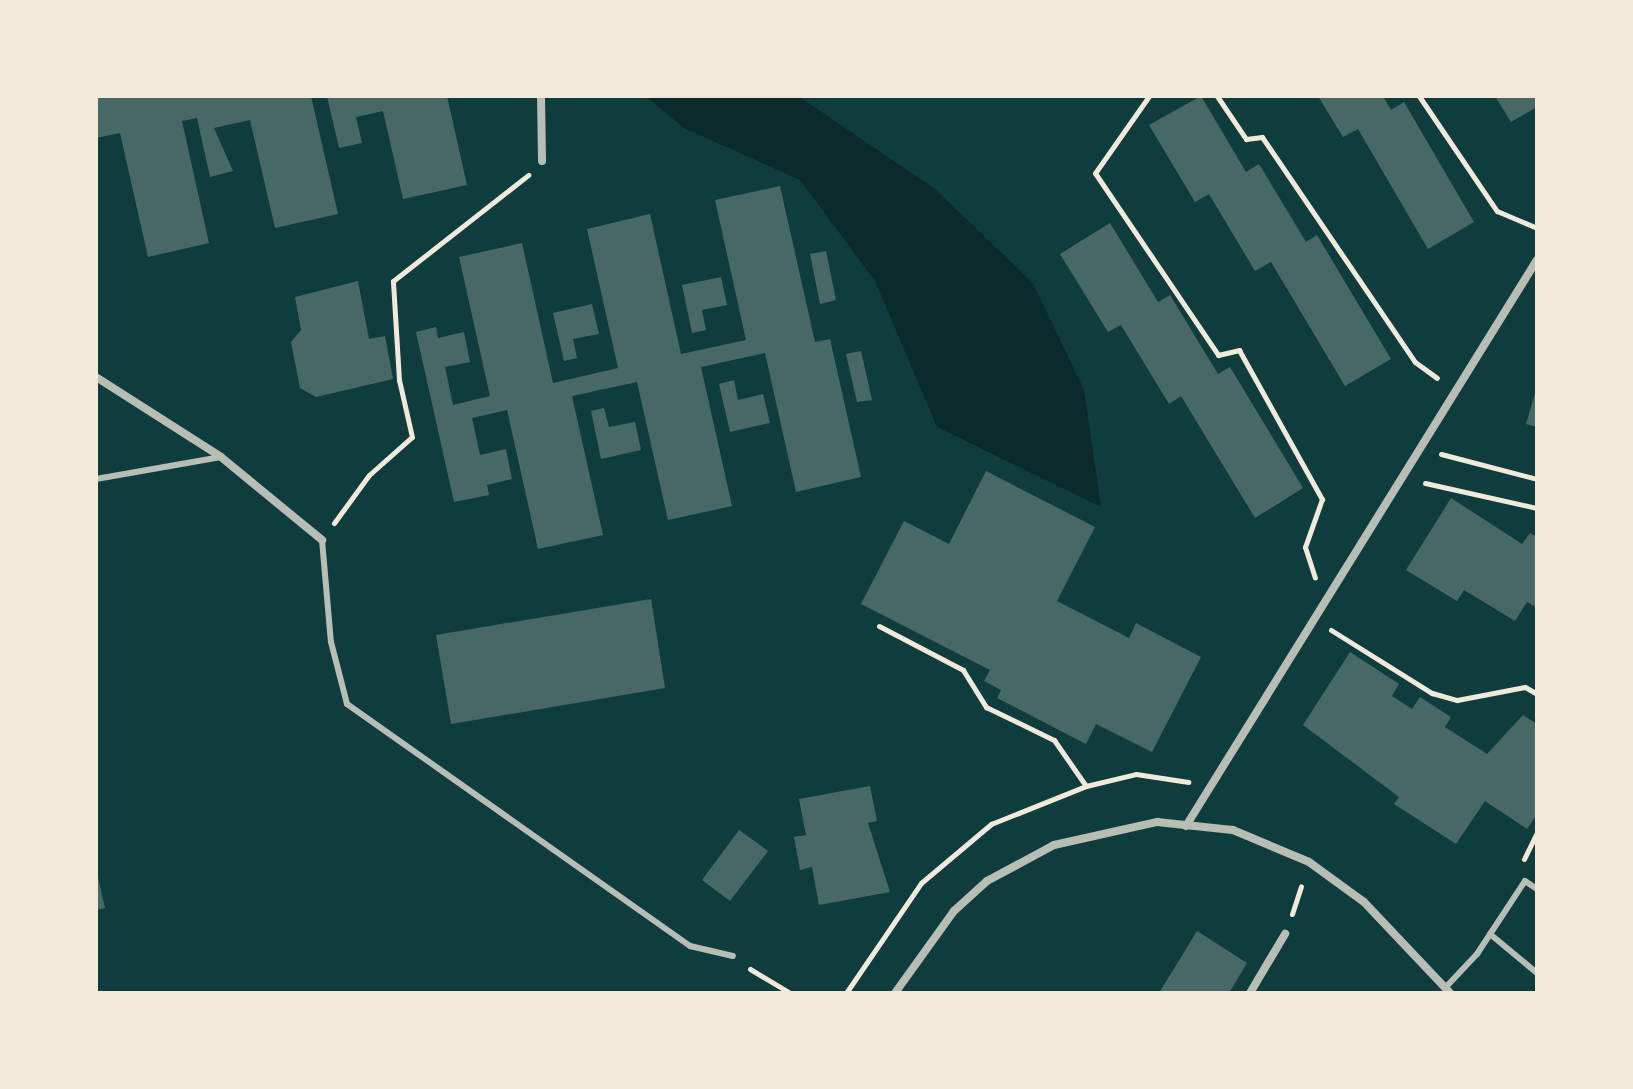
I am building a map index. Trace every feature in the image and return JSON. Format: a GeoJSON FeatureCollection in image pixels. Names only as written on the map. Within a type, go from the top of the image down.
{"type":"FeatureCollection","features":[{"type":"Feature","properties":{"kind":"street"},"geometry":{"type":"LineString","coordinates":[[541,96],[542,161]]}},
{"type":"Feature","properties":{"kind":"street"},"geometry":{"type":"LineString","coordinates":[[1186,826],[1326,608],[1537,260]]}},
{"type":"Feature","properties":{"kind":"street"},"geometry":{"type":"LineString","coordinates":[[96,377],[221,457],[322,540]]}},
{"type":"Feature","properties":{"kind":"street"},"geometry":{"type":"LineString","coordinates":[[895,993],[954,911],[997,875],[1102,829],[1186,826],[1233,830],[1309,862],[1364,902],[1448,990]]}},
{"type":"Feature","properties":{"kind":"street"},"geometry":{"type":"LineString","coordinates":[[1250,993],[1285,934]]}},
{"type":"Feature","properties":{"kind":"lane"},"geometry":{"type":"LineString","coordinates":[[96,479],[221,457]]}},
{"type":"Feature","properties":{"kind":"lane"},"geometry":{"type":"LineString","coordinates":[[322,540],[331,642],[347,704],[690,946],[733,956]]}},
{"type":"Feature","properties":{"kind":"lane"},"geometry":{"type":"LineString","coordinates":[[1448,990],[1525,881],[1537,889]]}},
{"type":"Feature","properties":{"kind":"lane"},"geometry":{"type":"LineString","coordinates":[[1490,934],[1537,973]]}},
{"type":"Feature","properties":{"kind":"path"},"geometry":{"type":"LineString","coordinates":[[1149,96],[1095,173],[1218,355],[1239,350],[1322,499],[1305,547],[1326,608]]}},
{"type":"Feature","properties":{"kind":"path"},"geometry":{"type":"LineString","coordinates":[[1217,96],[1246,139],[1262,137],[1415,362],[1456,392]]}},
{"type":"Feature","properties":{"kind":"path"},"geometry":{"type":"LineString","coordinates":[[1419,96],[1497,211],[1537,228]]}},
{"type":"Feature","properties":{"kind":"path"},"geometry":{"type":"LineString","coordinates":[[322,540],[369,475],[412,437],[399,380],[393,281],[542,161]]}},
{"type":"Feature","properties":{"kind":"path"},"geometry":{"type":"LineString","coordinates":[[1422,449],[1537,479]]}},
{"type":"Feature","properties":{"kind":"path"},"geometry":{"type":"LineString","coordinates":[[1403,479],[1537,508]]}},
{"type":"Feature","properties":{"kind":"path"},"geometry":{"type":"LineString","coordinates":[[1317,621],[1432,693],[1457,700],[1525,687],[1537,694]]}},
{"type":"Feature","properties":{"kind":"path"},"geometry":{"type":"LineString","coordinates":[[879,626],[963,670],[986,707],[1054,740],[1086,786]]}},
{"type":"Feature","properties":{"kind":"path"},"geometry":{"type":"LineString","coordinates":[[1525,881],[1523,853],[1537,832]]}},
{"type":"Feature","properties":{"kind":"path"},"geometry":{"type":"LineString","coordinates":[[1285,934],[1309,862]]}},
{"type":"Feature","properties":{"kind":"path"},"geometry":{"type":"LineString","coordinates":[[733,956],[790,993]]}},
{"type":"Feature","properties":{"kind":"water"},"geometry":{"type":"Polygon","coordinates":[[[645,96],[798,96],[934,188],[1033,283],[1084,390],[1101,507],[937,427],[875,281],[800,180],[684,128],[645,96]]]}},
{"type":"Feature","properties":{"kind":"building"},"geometry":{"type":"Polygon","coordinates":[[[96,96],[311,96],[338,214],[275,228],[250,120],[214,128],[233,171],[210,177],[197,118],[182,121],[209,243],[148,257],[120,133],[96,138],[96,96]]]}},
{"type":"Feature","properties":{"kind":"building"},"geometry":{"type":"Polygon","coordinates":[[[327,96],[447,96],[467,185],[403,199],[383,111],[356,117],[362,143],[339,148],[327,96]]]}},
{"type":"Feature","properties":{"kind":"building"},"geometry":{"type":"Polygon","coordinates":[[[1201,96],[1246,172],[1259,164],[1306,242],[1317,235],[1391,359],[1345,386],[1271,262],[1255,271],[1209,194],[1195,202],[1149,125],[1201,96]]]}},
{"type":"Feature","properties":{"kind":"building"},"geometry":{"type":"Polygon","coordinates":[[[1318,96],[1383,96],[1391,110],[1404,102],[1474,222],[1428,249],[1358,129],[1343,137],[1318,96]]]}},
{"type":"Feature","properties":{"kind":"building"},"geometry":{"type":"Polygon","coordinates":[[[1495,96],[1537,96],[1537,107],[1511,122],[1495,96]]]}},
{"type":"Feature","properties":{"kind":"building"},"geometry":{"type":"Polygon","coordinates":[[[780,186],[815,342],[830,339],[861,477],[796,492],[765,353],[701,367],[732,506],[668,520],[637,382],[572,396],[603,535],[538,549],[507,410],[472,418],[480,455],[506,449],[512,479],[487,485],[489,495],[454,502],[416,332],[436,327],[438,338],[464,332],[470,362],[445,367],[453,405],[490,396],[459,257],[522,243],[553,383],[618,368],[587,229],[650,214],[681,354],[746,340],[715,200],[780,186]]]}},
{"type":"Feature","properties":{"kind":"building"},"geometry":{"type":"Polygon","coordinates":[[[1110,223],[1158,302],[1170,295],[1218,374],[1230,367],[1303,488],[1255,518],[1181,396],[1169,404],[1121,325],[1108,332],[1060,254],[1110,223]]]}},
{"type":"Feature","properties":{"kind":"building"},"geometry":{"type":"Polygon","coordinates":[[[826,251],[836,300],[820,304],[810,254],[826,251]]]}},
{"type":"Feature","properties":{"kind":"building"},"geometry":{"type":"Polygon","coordinates":[[[721,277],[727,305],[702,310],[706,330],[692,333],[682,285],[721,277]]]}},
{"type":"Feature","properties":{"kind":"building"},"geometry":{"type":"Polygon","coordinates":[[[358,281],[369,339],[385,336],[393,379],[316,397],[300,388],[291,342],[301,330],[295,297],[358,281]]]}},
{"type":"Feature","properties":{"kind":"building"},"geometry":{"type":"Polygon","coordinates":[[[592,304],[599,334],[573,339],[577,358],[564,361],[553,313],[592,304]]]}},
{"type":"Feature","properties":{"kind":"building"},"geometry":{"type":"Polygon","coordinates":[[[861,351],[872,400],[857,402],[846,354],[861,351]]]}},
{"type":"Feature","properties":{"kind":"building"},"geometry":{"type":"Polygon","coordinates":[[[734,380],[738,400],[763,394],[770,423],[730,432],[719,384],[734,380]]]}},
{"type":"Feature","properties":{"kind":"building"},"geometry":{"type":"Polygon","coordinates":[[[1537,390],[1537,427],[1526,424],[1537,390]]]}},
{"type":"Feature","properties":{"kind":"building"},"geometry":{"type":"Polygon","coordinates":[[[604,408],[609,427],[635,422],[641,450],[601,459],[591,411],[604,408]]]}},
{"type":"Feature","properties":{"kind":"building"},"geometry":{"type":"Polygon","coordinates":[[[986,471],[1095,527],[1057,601],[1129,638],[1136,623],[1201,657],[1152,752],[1096,724],[1086,744],[997,698],[1001,690],[984,681],[990,670],[861,604],[904,521],[949,544],[986,471]]]}},
{"type":"Feature","properties":{"kind":"building"},"geometry":{"type":"Polygon","coordinates":[[[1451,498],[1522,544],[1530,533],[1537,537],[1537,608],[1527,602],[1515,621],[1464,590],[1457,601],[1406,570],[1451,498]]]}},
{"type":"Feature","properties":{"kind":"building"},"geometry":{"type":"Polygon","coordinates":[[[651,599],[665,688],[451,724],[436,635],[651,599]]]}},
{"type":"Feature","properties":{"kind":"building"},"geometry":{"type":"Polygon","coordinates":[[[1350,652],[1399,684],[1392,696],[1412,709],[1420,697],[1451,717],[1445,727],[1487,754],[1523,715],[1537,724],[1537,814],[1527,829],[1485,801],[1456,844],[1394,804],[1399,797],[1303,725],[1350,652]]]}},
{"type":"Feature","properties":{"kind":"building"},"geometry":{"type":"Polygon","coordinates":[[[870,786],[877,821],[868,823],[890,892],[819,905],[812,867],[800,870],[794,837],[806,835],[799,799],[870,786]]]}},
{"type":"Feature","properties":{"kind":"building"},"geometry":{"type":"Polygon","coordinates":[[[739,830],[768,851],[730,901],[702,880],[739,830]]]}},
{"type":"Feature","properties":{"kind":"building"},"geometry":{"type":"Polygon","coordinates":[[[96,869],[105,908],[96,910],[96,869]]]}},
{"type":"Feature","properties":{"kind":"building"},"geometry":{"type":"Polygon","coordinates":[[[1197,931],[1247,963],[1229,993],[1159,993],[1197,931]]]}}]}
